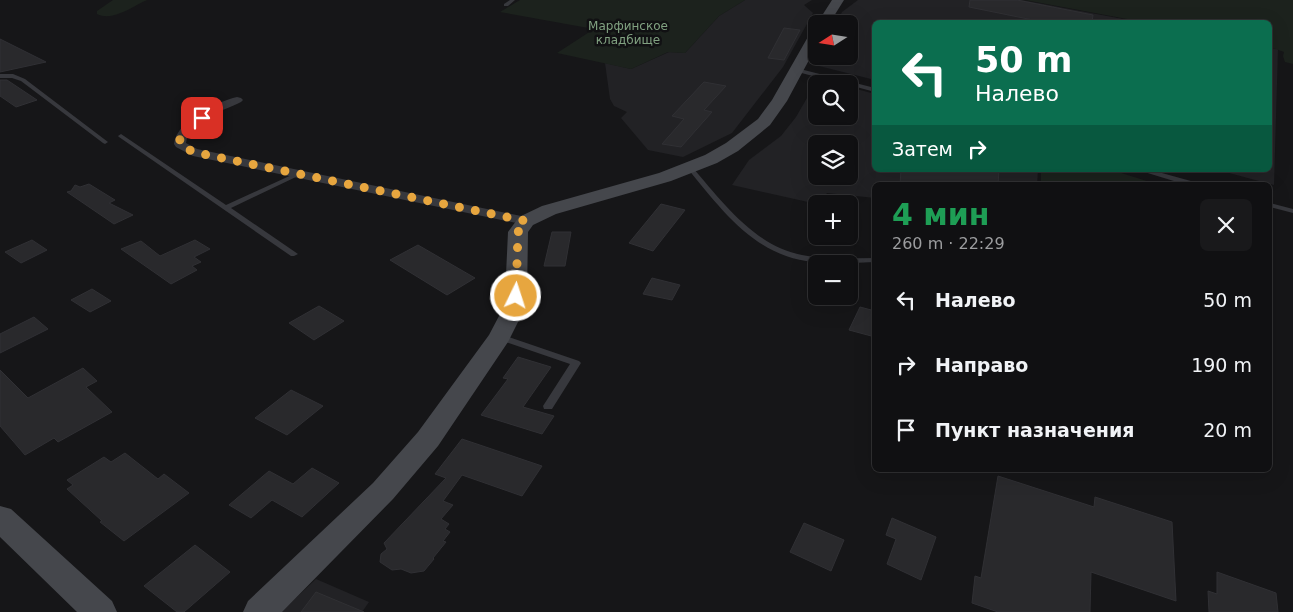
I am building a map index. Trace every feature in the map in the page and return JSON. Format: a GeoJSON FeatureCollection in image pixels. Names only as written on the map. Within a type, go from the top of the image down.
{"type":"FeatureCollection","features":[{"type":"Feature","properties":{"kind":"street"},"geometry":{"type":"LineString","coordinates":[[828,15],[838,0]]}},
{"type":"Feature","properties":{"kind":"street"},"geometry":{"type":"LineString","coordinates":[[260,612],[383,491],[428,439],[500,337],[510,316],[516,296],[518,232],[526,221],[549,210],[690,168],[718,155],[751,134],[764,122],[779,101],[808,49]]}},
{"type":"Feature","properties":{"kind":"street"},"geometry":{"type":"LineString","coordinates":[[237,100],[192,123],[183,130],[179,138],[180,144],[193,152],[526,221]]}},
{"type":"Feature","properties":{"kind":"street"},"geometry":{"type":"LineString","coordinates":[[0,518],[100,612]]}},
{"type":"Feature","properties":{"kind":"lane"},"geometry":{"type":"LineString","coordinates":[[506,5],[513,0]]}},
{"type":"Feature","properties":{"kind":"lane"},"geometry":{"type":"LineString","coordinates":[[796,70],[872,89]]}},
{"type":"Feature","properties":{"kind":"lane"},"geometry":{"type":"LineString","coordinates":[[0,76],[13,76],[23,80],[105,142]]}},
{"type":"Feature","properties":{"kind":"lane"},"geometry":{"type":"LineString","coordinates":[[121,136],[294,254]]}},
{"type":"Feature","properties":{"kind":"lane"},"geometry":{"type":"LineString","coordinates":[[690,168],[736,221],[761,240],[794,256],[817,260],[872,260]]}},
{"type":"Feature","properties":{"kind":"lane"},"geometry":{"type":"LineString","coordinates":[[1150,172],[1184,182]]}},
{"type":"Feature","properties":{"kind":"lane"},"geometry":{"type":"LineString","coordinates":[[227,207],[298,174]]}},
{"type":"Feature","properties":{"kind":"lane"},"geometry":{"type":"LineString","coordinates":[[1272,206],[1293,211]]}},
{"type":"Feature","properties":{"kind":"lane"},"geometry":{"type":"LineString","coordinates":[[500,337],[576,363],[548,406]]}},
{"type":"Feature","properties":{"kind":"shaded area"},"geometry":{"type":"Polygon","coordinates":[[[745,0],[812,0],[804,5],[813,13],[808,15],[808,22],[783,67],[732,133],[683,157],[648,150],[621,118],[627,112],[614,106],[610,99],[605,63],[631,69],[669,52],[685,53],[719,16],[745,0]]]}},
{"type":"Feature","properties":{"kind":"shaded area"},"geometry":{"type":"Polygon","coordinates":[[[858,0],[1022,0],[1128,20],[872,20],[872,79],[819,66],[858,65],[858,15],[841,15],[858,0]]]}},
{"type":"Feature","properties":{"kind":"shaded area"},"geometry":{"type":"Polygon","coordinates":[[[1272,48],[1278,49],[1274,185],[1272,182],[1263,182],[1225,172],[1272,172],[1272,48]]]}},
{"type":"Feature","properties":{"kind":"shaded area"},"geometry":{"type":"Polygon","coordinates":[[[858,89],[872,93],[872,172],[1038,172],[1037,182],[872,182],[872,198],[827,193],[825,195],[808,195],[808,202],[732,185],[749,160],[781,136],[796,117],[808,96],[808,125],[858,125],[858,89]]]}},
{"type":"Feature","properties":{"kind":"shaded area"},"geometry":{"type":"Polygon","coordinates":[[[316,579],[369,602],[362,612],[281,612],[316,579]]]}},
{"type":"Feature","properties":{"kind":"green space"},"geometry":{"type":"Polygon","coordinates":[[[113,0],[147,0],[116,15],[103,16],[97,14],[97,11],[113,0]]]}},
{"type":"Feature","properties":{"kind":"green space","name":"Марфинское кладбище"},"geometry":{"type":"Polygon","coordinates":[[[520,0],[745,0],[719,16],[685,53],[668,52],[631,69],[557,53],[594,29],[500,12],[520,0]]]}},
{"type":"Feature","properties":{"kind":"green space"},"geometry":{"type":"Polygon","coordinates":[[[1025,0],[1293,0],[1293,64],[1285,62],[1284,52],[1272,48],[1272,20],[1132,20],[1025,0]]]}},
{"type":"Feature","properties":{"kind":"green space"},"geometry":{"type":"Polygon","coordinates":[[[1041,172],[1118,172],[1150,182],[1041,182],[1041,172]]]}},
{"type":"Feature","properties":{"kind":"building"},"geometry":{"type":"Polygon","coordinates":[[[970,0],[1017,0],[1093,15],[1092,20],[1033,20],[969,7],[970,0]]]}},
{"type":"Feature","properties":{"kind":"building"},"geometry":{"type":"Polygon","coordinates":[[[784,28],[800,30],[784,60],[768,58],[784,28]]]}},
{"type":"Feature","properties":{"kind":"building"},"geometry":{"type":"Polygon","coordinates":[[[0,39],[46,62],[0,72],[0,39]]]}},
{"type":"Feature","properties":{"kind":"building"},"geometry":{"type":"Polygon","coordinates":[[[0,80],[7,80],[37,100],[16,107],[0,96],[0,80]]]}},
{"type":"Feature","properties":{"kind":"building"},"geometry":{"type":"Polygon","coordinates":[[[704,82],[726,86],[704,110],[712,112],[681,147],[662,144],[684,119],[672,116],[704,82]]]}},
{"type":"Feature","properties":{"kind":"building"},"geometry":{"type":"Polygon","coordinates":[[[901,172],[999,172],[998,182],[900,182],[901,172]]]}},
{"type":"Feature","properties":{"kind":"building"},"geometry":{"type":"Polygon","coordinates":[[[89,184],[115,200],[109,203],[133,215],[114,224],[67,192],[71,191],[75,185],[80,187],[89,184]]]}},
{"type":"Feature","properties":{"kind":"building"},"geometry":{"type":"Polygon","coordinates":[[[661,204],[685,210],[653,251],[629,243],[661,204]]]}},
{"type":"Feature","properties":{"kind":"building"},"geometry":{"type":"Polygon","coordinates":[[[552,232],[571,232],[565,266],[544,266],[552,232]]]}},
{"type":"Feature","properties":{"kind":"building"},"geometry":{"type":"Polygon","coordinates":[[[32,240],[47,250],[21,263],[5,252],[32,240]]]}},
{"type":"Feature","properties":{"kind":"building"},"geometry":{"type":"Polygon","coordinates":[[[195,240],[210,249],[194,257],[201,262],[192,266],[197,270],[171,284],[121,249],[141,241],[160,256],[195,240]]]}},
{"type":"Feature","properties":{"kind":"building"},"geometry":{"type":"Polygon","coordinates":[[[418,245],[475,278],[447,295],[390,260],[418,245]]]}},
{"type":"Feature","properties":{"kind":"building"},"geometry":{"type":"Polygon","coordinates":[[[652,278],[680,285],[672,300],[643,294],[652,278]]]}},
{"type":"Feature","properties":{"kind":"building"},"geometry":{"type":"Polygon","coordinates":[[[92,289],[111,301],[90,312],[71,300],[92,289]]]}},
{"type":"Feature","properties":{"kind":"building"},"geometry":{"type":"Polygon","coordinates":[[[319,306],[344,321],[314,340],[289,323],[319,306]]]}},
{"type":"Feature","properties":{"kind":"building"},"geometry":{"type":"Polygon","coordinates":[[[860,307],[872,310],[872,336],[849,330],[860,307]]]}},
{"type":"Feature","properties":{"kind":"building"},"geometry":{"type":"Polygon","coordinates":[[[34,317],[48,329],[0,353],[0,334],[34,317]]]}},
{"type":"Feature","properties":{"kind":"building"},"geometry":{"type":"Polygon","coordinates":[[[518,357],[551,367],[523,407],[554,416],[542,434],[481,415],[508,379],[503,378],[518,357]]]}},
{"type":"Feature","properties":{"kind":"building"},"geometry":{"type":"Polygon","coordinates":[[[83,368],[97,381],[86,387],[112,412],[58,442],[54,438],[25,455],[0,426],[0,370],[28,398],[83,368]]]}},
{"type":"Feature","properties":{"kind":"building"},"geometry":{"type":"Polygon","coordinates":[[[291,390],[323,406],[287,435],[255,418],[291,390]]]}},
{"type":"Feature","properties":{"kind":"building"},"geometry":{"type":"Polygon","coordinates":[[[462,439],[542,466],[522,496],[462,475],[443,501],[453,505],[441,519],[449,524],[445,529],[450,532],[443,541],[446,542],[434,559],[424,571],[411,573],[401,569],[392,570],[380,562],[381,554],[387,549],[384,543],[446,478],[435,474],[462,439]]]}},
{"type":"Feature","properties":{"kind":"building"},"geometry":{"type":"Polygon","coordinates":[[[125,453],[158,479],[164,474],[189,493],[124,541],[100,522],[102,521],[67,489],[73,485],[67,480],[104,457],[111,462],[125,453]]]}},
{"type":"Feature","properties":{"kind":"building"},"geometry":{"type":"Polygon","coordinates":[[[312,468],[339,483],[302,517],[272,500],[251,518],[229,505],[269,471],[293,484],[312,468]]]}},
{"type":"Feature","properties":{"kind":"building"},"geometry":{"type":"Polygon","coordinates":[[[998,476],[1094,507],[1095,497],[1172,522],[1176,601],[1091,572],[1090,612],[998,612],[972,603],[975,576],[981,578],[998,476]]]}},
{"type":"Feature","properties":{"kind":"building"},"geometry":{"type":"Polygon","coordinates":[[[892,518],[936,537],[921,580],[887,564],[896,539],[886,535],[892,518]]]}},
{"type":"Feature","properties":{"kind":"building"},"geometry":{"type":"Polygon","coordinates":[[[804,523],[844,540],[831,571],[790,552],[804,523]]]}},
{"type":"Feature","properties":{"kind":"building"},"geometry":{"type":"Polygon","coordinates":[[[195,545],[230,572],[184,612],[177,612],[144,586],[195,545]]]}},
{"type":"Feature","properties":{"kind":"building"},"geometry":{"type":"Polygon","coordinates":[[[1217,572],[1276,593],[1278,612],[1209,612],[1208,591],[1217,594],[1217,572]]]}},
{"type":"Feature","properties":{"kind":"building"},"geometry":{"type":"Polygon","coordinates":[[[316,592],[364,612],[301,612],[316,592]]]}},
{"type":"Feature","properties":{"kind":"route"},"geometry":{"type":"LineString","coordinates":[[202,118],[183,130],[179,138],[180,144],[193,152],[526,221],[518,232],[516,244],[518,267],[516,296]]}}]}
